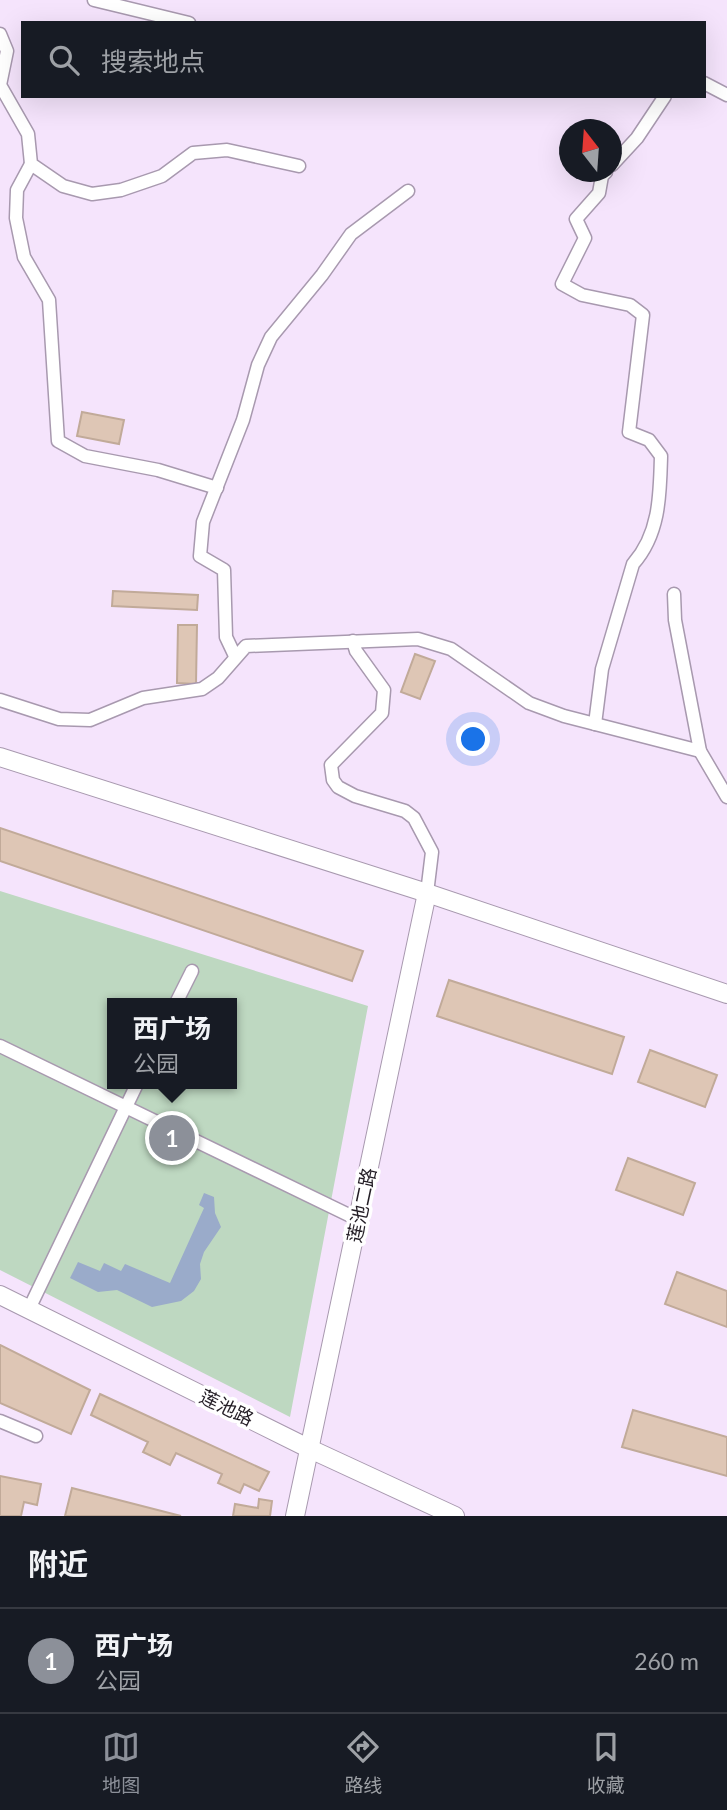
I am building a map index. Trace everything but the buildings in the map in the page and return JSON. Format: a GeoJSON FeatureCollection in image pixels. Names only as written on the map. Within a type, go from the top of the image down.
{"type":"FeatureCollection","features":[{"type":"Feature","properties":{"kind":"street"},"geometry":{"type":"LineString","coordinates":[[94,0],[181,21]]}},
{"type":"Feature","properties":{"kind":"street"},"geometry":{"type":"LineString","coordinates":[[0,34],[7,51],[0,86],[28,134],[31,164],[17,190],[16,218],[24,257],[49,300],[58,441],[85,456],[158,470],[217,488]]}},
{"type":"Feature","properties":{"kind":"street"},"geometry":{"type":"LineString","coordinates":[[706,84],[727,95]]}},
{"type":"Feature","properties":{"kind":"street"},"geometry":{"type":"LineString","coordinates":[[622,154],[637,138],[664,98]]}},
{"type":"Feature","properties":{"kind":"street"},"geometry":{"type":"LineString","coordinates":[[31,164],[62,186],[92,194],[121,190],[162,176],[193,153],[227,150],[299,166]]}},
{"type":"Feature","properties":{"kind":"street"},"geometry":{"type":"LineString","coordinates":[[595,724],[602,668],[621,603],[633,564],[644,552],[659,510],[661,456],[649,440],[629,432],[643,316],[631,305],[582,295],[562,284],[585,238],[576,219],[599,193],[601,182]]}},
{"type":"Feature","properties":{"kind":"street"},"geometry":{"type":"LineString","coordinates":[[235,656],[226,637],[224,570],[200,556],[203,522],[243,420],[258,365],[271,337],[322,275],[351,234],[408,191]]}},
{"type":"Feature","properties":{"kind":"street"},"geometry":{"type":"LineString","coordinates":[[674,594],[675,620],[699,751],[727,797]]}},
{"type":"Feature","properties":{"kind":"street"},"geometry":{"type":"LineString","coordinates":[[0,700],[59,719],[90,720],[143,698],[202,689],[218,678],[246,646],[418,639],[451,649],[529,703],[565,716],[699,751]]}},
{"type":"Feature","properties":{"kind":"street"},"geometry":{"type":"LineString","coordinates":[[353,641],[356,651],[383,690],[382,713],[331,765],[332,780],[338,787],[355,796],[405,811],[414,818],[432,852],[427,893]]}},
{"type":"Feature","properties":{"kind":"street"},"geometry":{"type":"LineString","coordinates":[[0,757],[427,893],[727,994]]}},
{"type":"Feature","properties":{"kind":"street","name":"莲池二路"},"geometry":{"type":"LineString","coordinates":[[295,1516],[427,893]]}},
{"type":"Feature","properties":{"kind":"street"},"geometry":{"type":"LineString","coordinates":[[178,998],[192,971]]}},
{"type":"Feature","properties":{"kind":"street"},"geometry":{"type":"LineString","coordinates":[[0,1046],[358,1219]]}},
{"type":"Feature","properties":{"kind":"street"},"geometry":{"type":"LineString","coordinates":[[29,1309],[135,1089]]}},
{"type":"Feature","properties":{"kind":"street","name":"莲池路"},"geometry":{"type":"LineString","coordinates":[[0,1295],[309,1448],[455,1516]]}},
{"type":"Feature","properties":{"kind":"street"},"geometry":{"type":"LineString","coordinates":[[0,1421],[36,1436]]}},
{"type":"Feature","properties":{"kind":"green space"},"geometry":{"type":"Polygon","coordinates":[[[0,891],[368,1006],[290,1417],[0,1270],[0,891]]]}},
{"type":"Feature","properties":{"kind":"water"},"geometry":{"type":"Polygon","coordinates":[[[204,1193],[214,1197],[215,1213],[221,1227],[204,1252],[200,1264],[201,1279],[194,1291],[181,1301],[152,1307],[117,1290],[98,1292],[70,1278],[78,1262],[100,1271],[104,1263],[121,1271],[125,1264],[170,1283],[204,1208],[199,1205],[204,1193]]]}},
{"type":"Feature","properties":{"kind":"place","name":"西广场"},"geometry":{"type":"Point","coordinates":[172,1138]}}]}
